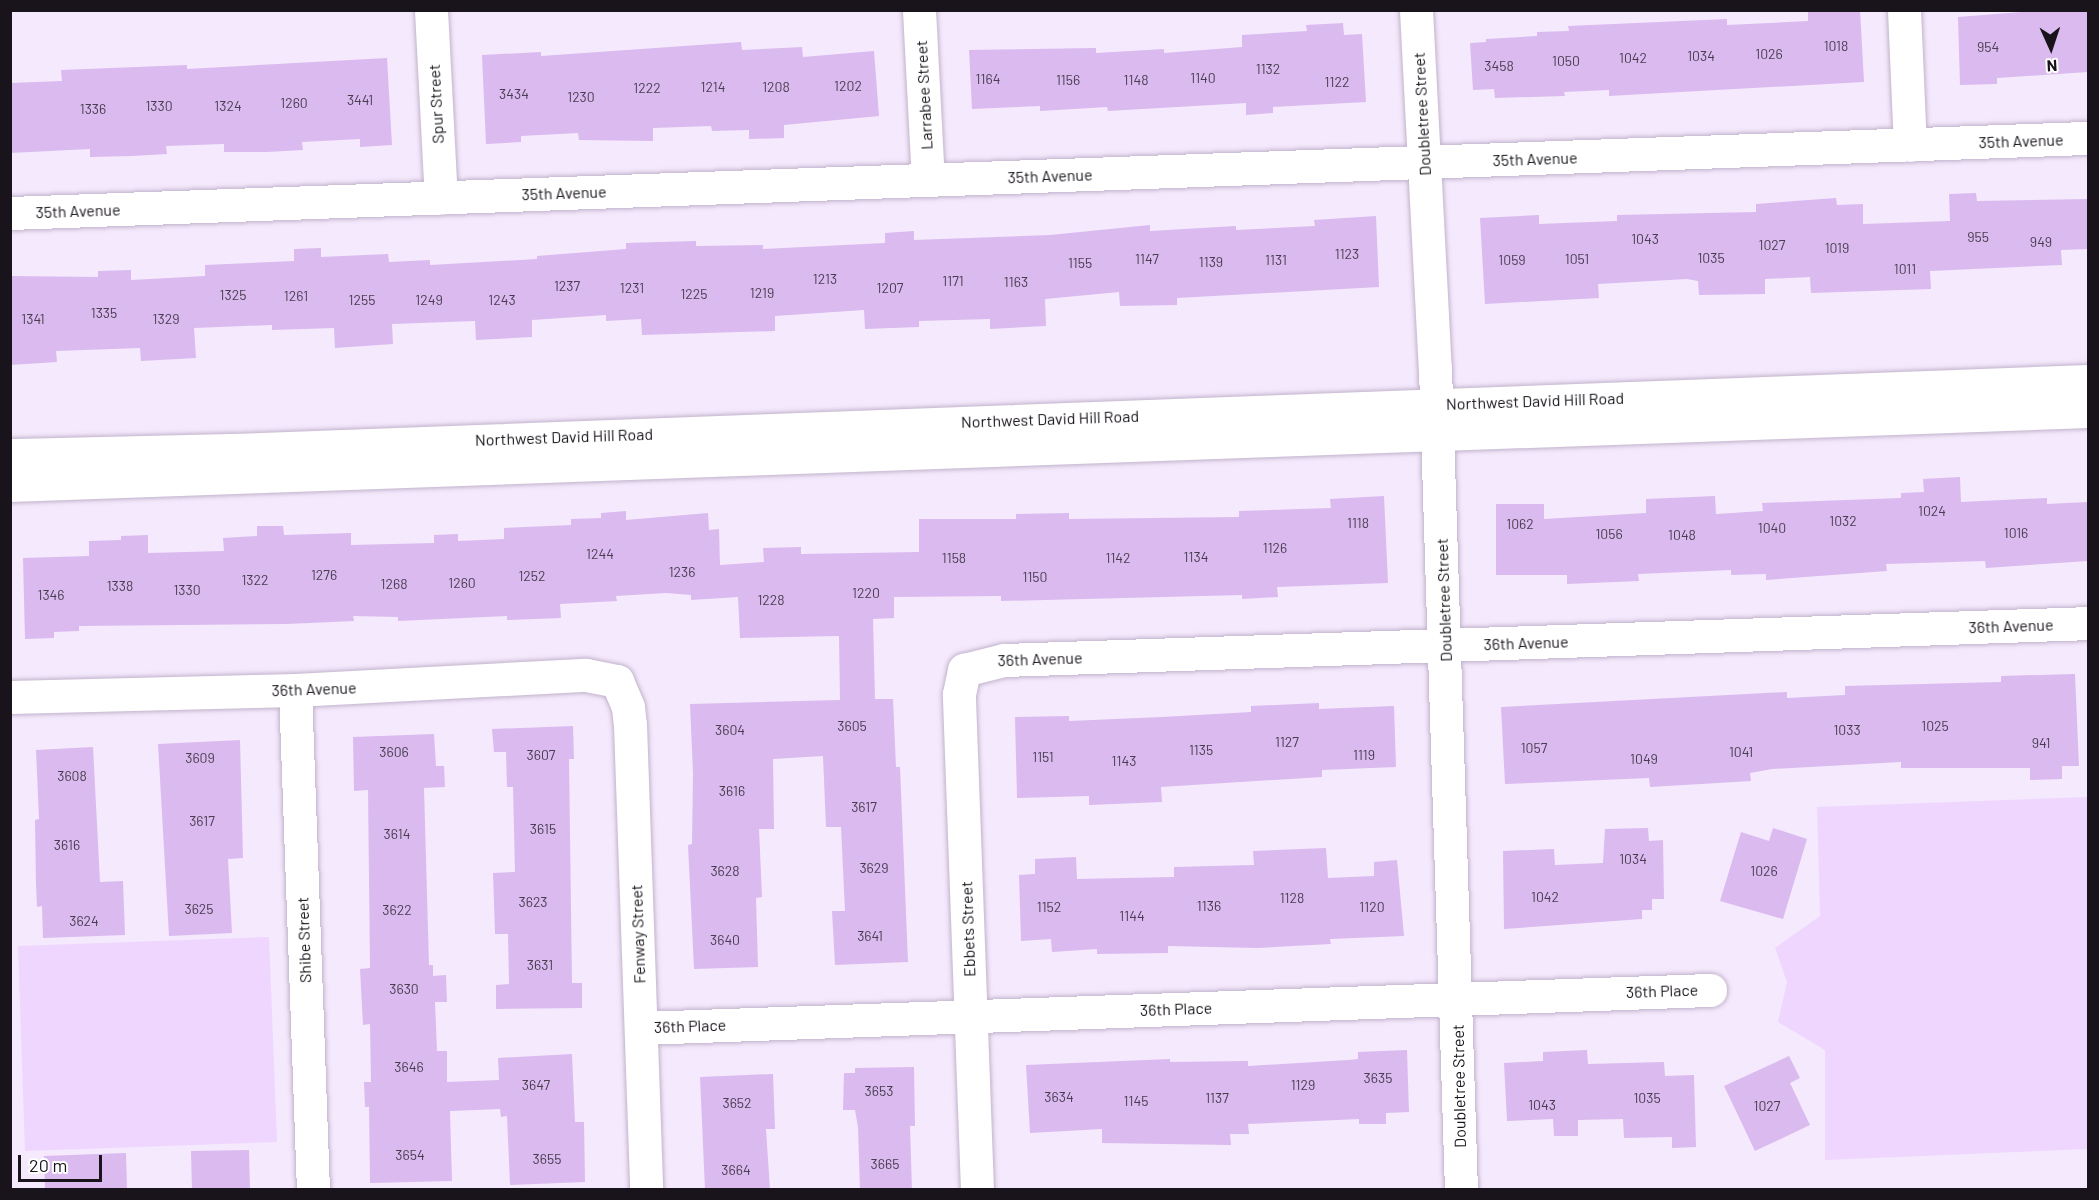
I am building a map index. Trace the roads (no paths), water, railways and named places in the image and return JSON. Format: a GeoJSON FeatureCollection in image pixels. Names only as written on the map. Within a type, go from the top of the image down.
{"type":"FeatureCollection","features":[{"type":"Feature","properties":{"kind":"street","name":"Spur Street"},"geometry":{"type":"LineString","coordinates":[[431,10],[441,198]]}},
{"type":"Feature","properties":{"kind":"street","name":"Larrabee Street"},"geometry":{"type":"LineString","coordinates":[[920,10],[928,180]]}},
{"type":"Feature","properties":{"kind":"street","name":"Doubletree Street"},"geometry":{"type":"LineString","coordinates":[[1416,10],[1446,646],[1461,1190]]}},
{"type":"Feature","properties":{"kind":"street"},"geometry":{"type":"LineString","coordinates":[[1905,10],[1911,145]]}},
{"type":"Feature","properties":{"kind":"street","name":"35th Avenue"},"geometry":{"type":"LineString","coordinates":[[10,213],[1425,164],[2088,138]]}},
{"type":"Feature","properties":{"kind":"street","name":"Northwest David Hill Road"},"geometry":{"type":"LineString","coordinates":[[10,455],[234,450],[2088,381]]}},
{"type":"Feature","properties":{"kind":"street","name":"Northwest David Hill Road"},"geometry":{"type":"LineString","coordinates":[[10,485],[1437,437],[2088,411]]}},
{"type":"Feature","properties":{"kind":"street","name":"36th Avenue"},"geometry":{"type":"LineString","coordinates":[[964,670],[1004,660],[2088,623]]}},
{"type":"Feature","properties":{"kind":"street","name":"Ebbets Street"},"geometry":{"type":"LineString","coordinates":[[964,670],[959,694],[977,1190]]}},
{"type":"Feature","properties":{"kind":"street","name":"36th Avenue"},"geometry":{"type":"LineString","coordinates":[[10,697],[295,690],[586,675],[617,681]]}},
{"type":"Feature","properties":{"kind":"street","name":"Fenway Street"},"geometry":{"type":"LineString","coordinates":[[617,681],[628,707],[630,725],[646,1190]]}},
{"type":"Feature","properties":{"kind":"street","name":"Shibe Street"},"geometry":{"type":"LineString","coordinates":[[295,690],[313,1190]]}},
{"type":"Feature","properties":{"kind":"street","name":"36th Place"},"geometry":{"type":"LineString","coordinates":[[642,1028],[1457,997],[1710,990]]}}]}
